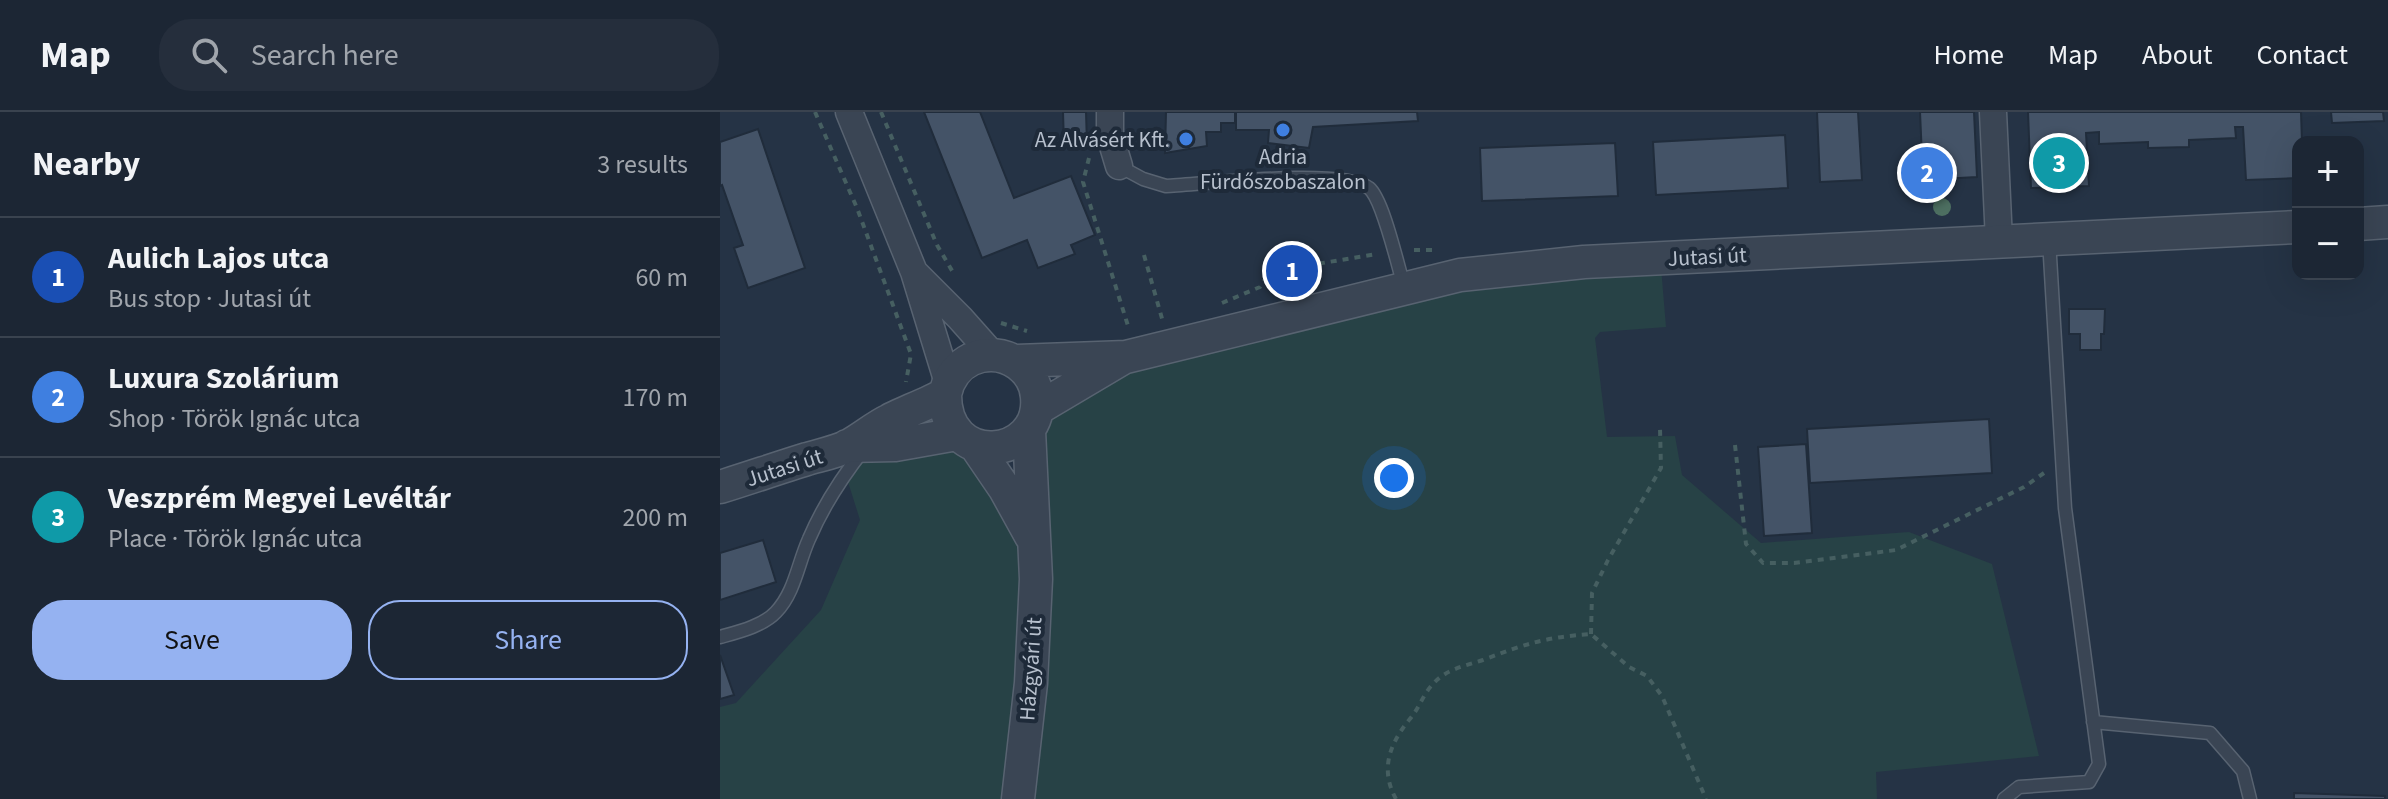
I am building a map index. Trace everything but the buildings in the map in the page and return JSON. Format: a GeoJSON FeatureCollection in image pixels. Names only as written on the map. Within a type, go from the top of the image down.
{"type":"FeatureCollection","features":[{"type":"Feature","properties":{"kind":"street"},"geometry":{"type":"LineString","coordinates":[[849,112],[914,272],[947,388],[948,419],[966,440]]}},
{"type":"Feature","properties":{"kind":"street"},"geometry":{"type":"LineString","coordinates":[[1110,112],[1110,136],[1119,166]]}},
{"type":"Feature","properties":{"kind":"street"},"geometry":{"type":"LineString","coordinates":[[1993,112],[1999,241]]}},
{"type":"Feature","properties":{"kind":"street"},"geometry":{"type":"LineString","coordinates":[[2364,224],[2388,222]]}},
{"type":"Feature","properties":{"kind":"street","name":"Jutasi út"},"geometry":{"type":"LineString","coordinates":[[857,446],[887,421],[947,388],[966,362],[1128,346],[1460,275],[1584,262],[2292,227]]}},
{"type":"Feature","properties":{"kind":"street"},"geometry":{"type":"LineString","coordinates":[[914,272],[1004,358],[1026,370],[1037,395],[1033,420]]}},
{"type":"Feature","properties":{"kind":"street","name":"Jutasi út"},"geometry":{"type":"LineString","coordinates":[[720,487],[857,446],[966,440],[989,448],[1008,445],[1033,420],[1128,346]]}},
{"type":"Feature","properties":{"kind":"street","name":"Házgyári út"},"geometry":{"type":"LineString","coordinates":[[1018,799],[1031,683],[1036,579],[1033,420]]}},
{"type":"Feature","properties":{"kind":"street","name":"Házgyári út"},"geometry":{"type":"LineString","coordinates":[[966,440],[1005,489],[1033,539]]}},
{"type":"Feature","properties":{"kind":"lane"},"geometry":{"type":"LineString","coordinates":[[1119,166],[1143,179],[1166,186],[1325,178],[1351,181],[1370,189],[1381,210],[1404,288]]}},
{"type":"Feature","properties":{"kind":"lane"},"geometry":{"type":"LineString","coordinates":[[2004,799],[2019,787],[2089,782],[2099,764],[2065,508],[2049,239]]}},
{"type":"Feature","properties":{"kind":"lane"},"geometry":{"type":"LineString","coordinates":[[720,637],[743,631],[774,615],[788,596],[817,520],[857,446]]}},
{"type":"Feature","properties":{"kind":"lane"},"geometry":{"type":"LineString","coordinates":[[2093,722],[2210,733],[2243,771],[2250,799]]}},
{"type":"Feature","properties":{"kind":"path"},"geometry":{"type":"LineString","coordinates":[[815,112],[862,221],[911,354],[907,381],[902,390]]}},
{"type":"Feature","properties":{"kind":"path"},"geometry":{"type":"LineString","coordinates":[[881,112],[937,245]]}},
{"type":"Feature","properties":{"kind":"path"},"geometry":{"type":"LineString","coordinates":[[1093,146],[1083,182],[1128,346]]}},
{"type":"Feature","properties":{"kind":"path"},"geometry":{"type":"LineString","coordinates":[[1219,304],[1260,287],[1267,276],[1280,270],[1393,251]]}},
{"type":"Feature","properties":{"kind":"path"},"geometry":{"type":"LineString","coordinates":[[1144,255],[1164,326],[1153,329]]}},
{"type":"Feature","properties":{"kind":"path"},"geometry":{"type":"LineString","coordinates":[[990,316],[1003,325],[1028,332]]}},
{"type":"Feature","properties":{"kind":"path"},"geometry":{"type":"LineString","coordinates":[[1591,634],[1592,593],[1661,468],[1660,428]]}},
{"type":"Feature","properties":{"kind":"path"},"geometry":{"type":"LineString","coordinates":[[1735,445],[1746,544],[1763,563],[1794,563],[1896,550],[2024,487],[2062,461]]}},
{"type":"Feature","properties":{"kind":"path"},"geometry":{"type":"LineString","coordinates":[[1396,799],[1389,785],[1387,760],[1397,736],[1432,684],[1449,671],[1518,645],[1549,637],[1591,634],[1629,667],[1647,676],[1662,696],[1706,799]]}},
{"type":"Feature","properties":{"kind":"green space"},"geometry":{"type":"Polygon","coordinates":[[[1660,255],[1666,327],[1600,332],[1595,338],[1607,437],[1675,436],[1682,475],[1761,543],[1909,532],[1992,564],[2039,756],[1876,772],[1877,799],[720,799],[720,707],[736,703],[821,610],[860,520],[837,447],[957,437],[1023,528],[1033,431],[1169,342],[1660,255]]]}},
{"type":"Feature","properties":{"kind":"place","name":"Adria Fürdőszobaszalon"},"geometry":{"type":"Point","coordinates":[1283,130]}},
{"type":"Feature","properties":{"kind":"place","name":"Az Alvásért Kft."},"geometry":{"type":"Point","coordinates":[1186,139]}},
{"type":"Feature","properties":{"kind":"place","name":"Veszprém Megyei Levéltár"},"geometry":{"type":"Point","coordinates":[2059,163]}},
{"type":"Feature","properties":{"kind":"place","name":"Luxura Szolárium"},"geometry":{"type":"Point","coordinates":[1927,173]}},
{"type":"Feature","properties":{"kind":"place","name":"Aulich Lajos utca"},"geometry":{"type":"Point","coordinates":[1292,271]}}]}
